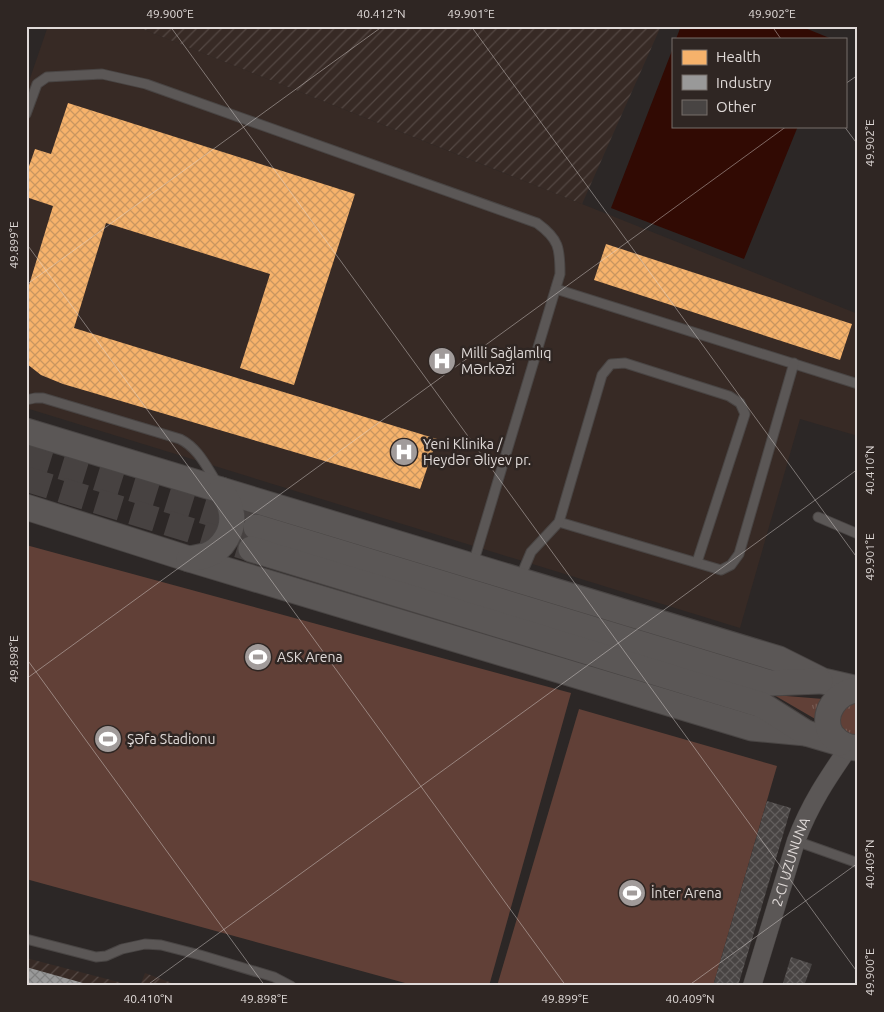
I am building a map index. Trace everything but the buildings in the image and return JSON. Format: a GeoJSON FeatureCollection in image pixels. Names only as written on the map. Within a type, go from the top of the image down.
{"type":"FeatureCollection","features":[{"type":"Feature","properties":{"kind":"main road"},"geometry":{"type":"LineString","coordinates":[[26,431],[779,659],[823,681],[858,690]]}},
{"type":"Feature","properties":{"kind":"main road"},"geometry":{"type":"LineString","coordinates":[[189,559],[206,556],[217,549],[226,539],[231,528],[232,512],[221,490]]}},
{"type":"Feature","properties":{"kind":"main road"},"geometry":{"type":"LineString","coordinates":[[26,507],[189,559],[752,728],[806,733],[849,746]]}},
{"type":"Feature","properties":{"kind":"main road"},"geometry":{"type":"LineString","coordinates":[[806,733],[762,704],[254,538],[770,683],[823,681]]}},
{"type":"Feature","properties":{"kind":"main road"},"geometry":{"type":"LineString","coordinates":[[849,746],[832,734],[828,718],[830,708],[835,700],[843,694],[858,690]]}},
{"type":"Feature","properties":{"kind":"street","name":"2-CI UZUNUNA"},"geometry":{"type":"LineString","coordinates":[[752,986],[796,841],[805,818],[818,792],[849,746]]}},
{"type":"Feature","properties":{"kind":"lane"},"geometry":{"type":"LineString","coordinates":[[26,114],[38,84],[47,77],[102,74],[146,84],[537,223],[551,233],[560,252],[560,274],[472,566]]}},
{"type":"Feature","properties":{"kind":"lane"},"geometry":{"type":"LineString","coordinates":[[556,289],[858,384]]}},
{"type":"Feature","properties":{"kind":"lane"},"geometry":{"type":"LineString","coordinates":[[519,580],[531,552],[559,522],[602,375],[611,364],[625,363],[729,396],[740,403],[745,414],[697,562]]}},
{"type":"Feature","properties":{"kind":"lane"},"geometry":{"type":"LineString","coordinates":[[559,522],[721,570],[731,566],[739,554],[794,363]]}},
{"type":"Feature","properties":{"kind":"lane"},"geometry":{"type":"LineString","coordinates":[[26,400],[43,398],[180,439],[198,454],[221,490]]}},
{"type":"Feature","properties":{"kind":"lane"},"geometry":{"type":"LineString","coordinates":[[818,517],[858,534]]}},
{"type":"Feature","properties":{"kind":"lane"},"geometry":{"type":"LineString","coordinates":[[796,841],[858,863]]}},
{"type":"Feature","properties":{"kind":"lane"},"geometry":{"type":"LineString","coordinates":[[26,939],[96,957],[106,956],[122,949],[145,944],[161,946],[200,955],[274,977],[290,986]]}},
{"type":"Feature","properties":{"kind":"shaded area","name":"Milli Sağlamlıq Mərkəzi"},"geometry":{"type":"Polygon","coordinates":[[[48,26],[135,26],[858,314],[858,436],[800,419],[740,628],[26,408],[26,90],[48,26]]]}},
{"type":"Feature","properties":{"kind":"shaded area"},"geometry":{"type":"Polygon","coordinates":[[[135,26],[661,26],[582,204],[135,26]]]}},
{"type":"Feature","properties":{"kind":"shaded area"},"geometry":{"type":"Polygon","coordinates":[[[681,26],[800,26],[830,38],[676,38],[681,26]]]}},
{"type":"Feature","properties":{"kind":"shaded area"},"geometry":{"type":"Polygon","coordinates":[[[672,51],[672,128],[797,128],[744,259],[611,208],[672,51]]]}},
{"type":"Feature","properties":{"kind":"shaded area"},"geometry":{"type":"Polygon","coordinates":[[[26,958],[134,986],[26,986],[26,958]]]}},
{"type":"Feature","properties":{"kind":"shaded area"},"geometry":{"type":"Polygon","coordinates":[[[145,973],[180,986],[140,986],[145,973]]]}},
{"type":"Feature","properties":{"kind":"green space"},"geometry":{"type":"Polygon","coordinates":[[[26,545],[571,693],[489,986],[416,986],[26,879],[26,545]]]}},
{"type":"Feature","properties":{"kind":"green space"},"geometry":{"type":"Polygon","coordinates":[[[774,695],[823,699],[817,720],[774,695]]]}},
{"type":"Feature","properties":{"kind":"green space"},"geometry":{"type":"Polygon","coordinates":[[[852,703],[858,703],[858,736],[845,732],[840,723],[843,713],[852,703]]]}},
{"type":"Feature","properties":{"kind":"green space","name":"İnter Arena"},"geometry":{"type":"Polygon","coordinates":[[[579,709],[777,766],[713,986],[497,986],[579,709]]]}},
{"type":"Feature","properties":{"kind":"tunnel"},"geometry":{"type":"LineString","coordinates":[[26,456],[251,526]]}},
{"type":"Feature","properties":{"kind":"tunnel"},"geometry":{"type":"LineString","coordinates":[[26,479],[251,549]]}},
{"type":"Feature","properties":{"kind":"place","name":"Milli Sağlamlıq Mərkəzi"},"geometry":{"type":"Point","coordinates":[442,361]}},
{"type":"Feature","properties":{"kind":"place","name":"Yeni Klinika / Heydər Əliyev pr."},"geometry":{"type":"Point","coordinates":[404,452]}},
{"type":"Feature","properties":{"kind":"place","name":"ASK Arena"},"geometry":{"type":"Point","coordinates":[258,657]}},
{"type":"Feature","properties":{"kind":"place","name":"Şəfa Stadionu"},"geometry":{"type":"Point","coordinates":[108,739]}},
{"type":"Feature","properties":{"kind":"place","name":"İnter Arena"},"geometry":{"type":"Point","coordinates":[632,893]}}]}
